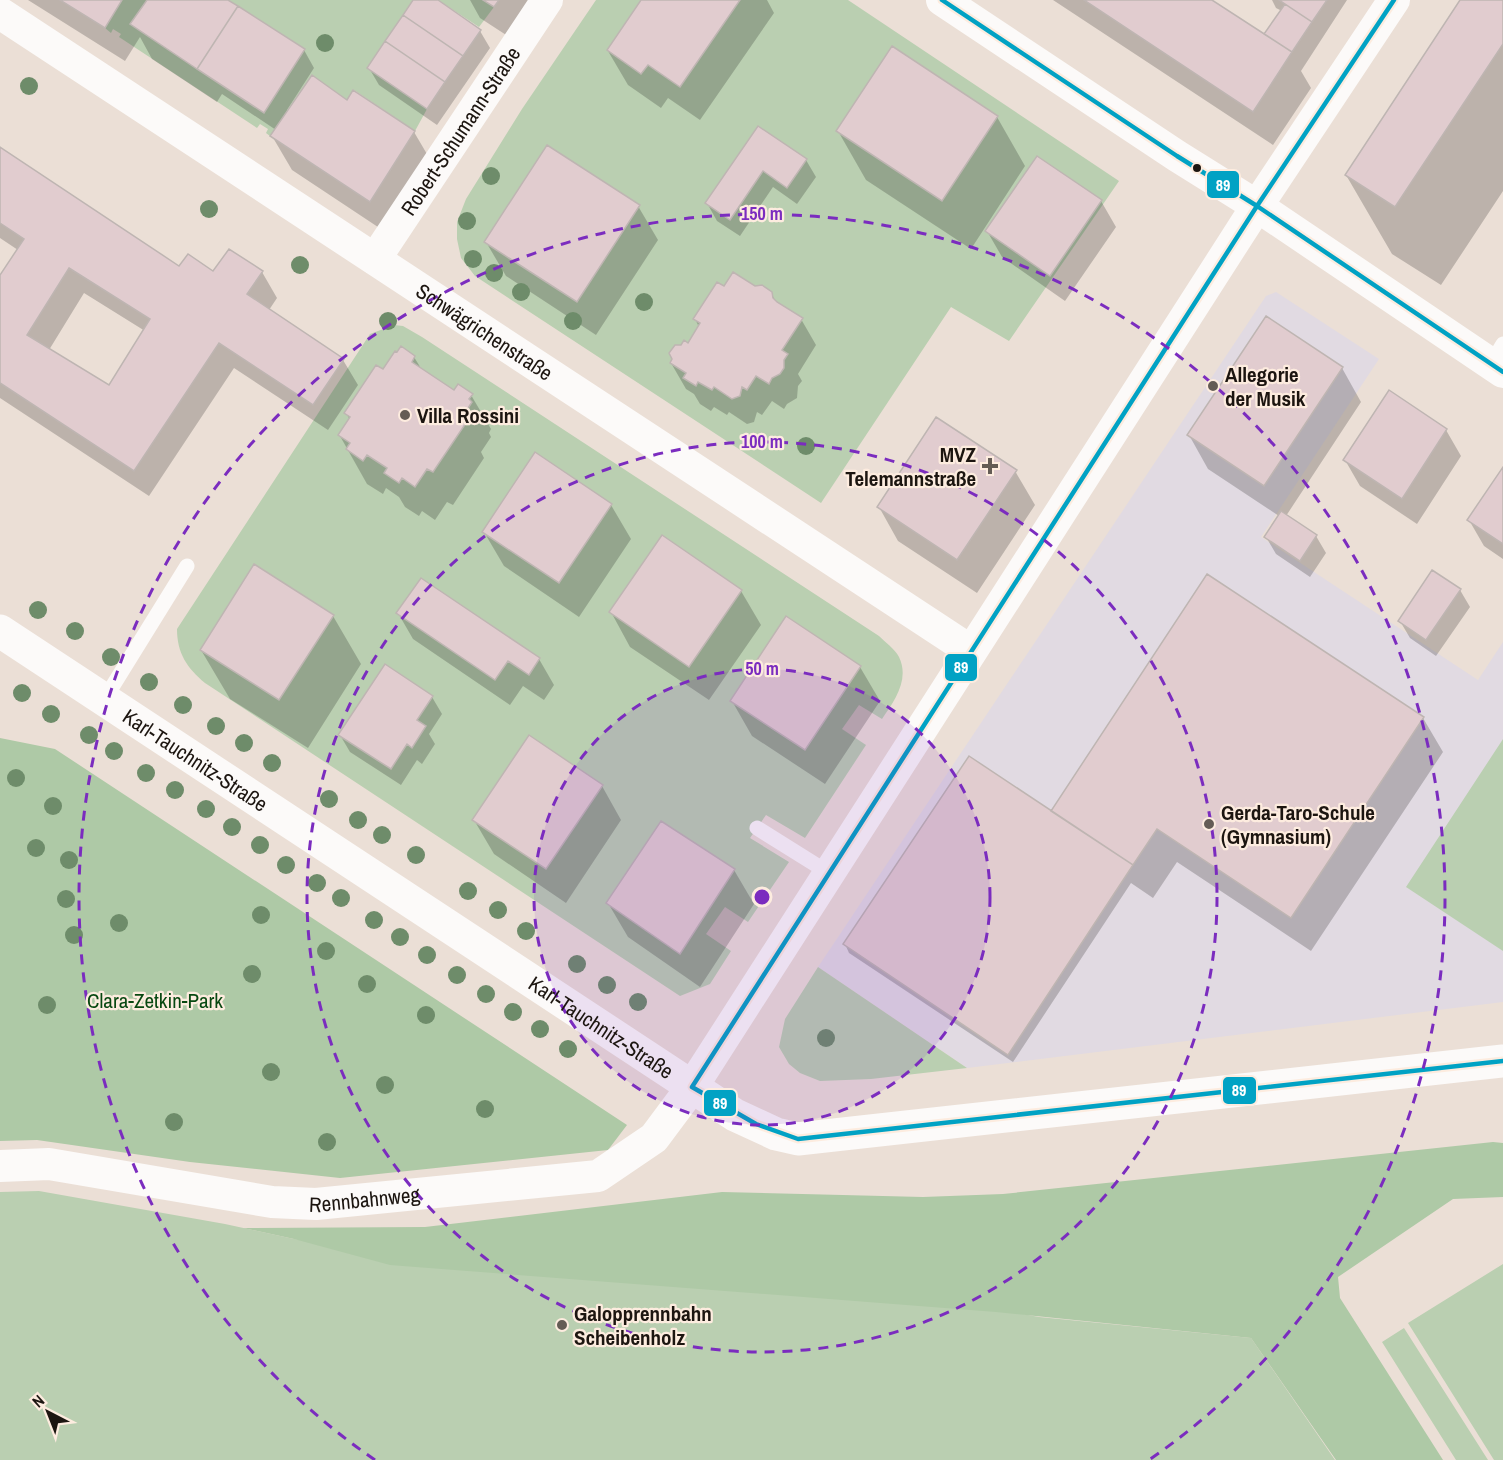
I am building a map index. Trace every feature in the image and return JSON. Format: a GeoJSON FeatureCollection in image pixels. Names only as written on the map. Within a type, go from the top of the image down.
{"type":"FeatureCollection","features":[{"type":"Feature","properties":{"kind":"main road","name":"Karl-Tauchnitz-Straße"},"geometry":{"type":"LineString","coordinates":[[0,631],[735,1115],[776,1134],[798,1139],[1500,1063]]}},
{"type":"Feature","properties":{"kind":"street","name":"Robert-Schumann-Straße"},"geometry":{"type":"LineString","coordinates":[[375,260],[547,0]]}},
{"type":"Feature","properties":{"kind":"street","name":"Rennbahnweg"},"geometry":{"type":"LineString","coordinates":[[0,1166],[49,1164],[272,1202],[316,1204],[598,1176],[654,1138],[692,1087],[1257,206],[1394,0]]}},
{"type":"Feature","properties":{"kind":"street"},"geometry":{"type":"LineString","coordinates":[[957,4],[1257,206],[1499,360]]}},
{"type":"Feature","properties":{"kind":"street","name":"Schwägrichenstraße"},"geometry":{"type":"LineString","coordinates":[[0,13],[971,651]]}},
{"type":"Feature","properties":{"kind":"lane"},"geometry":{"type":"LineString","coordinates":[[104,700],[187,566]]}},
{"type":"Feature","properties":{"kind":"lane"},"geometry":{"type":"LineString","coordinates":[[757,828],[829,873]]}},
{"type":"Feature","properties":{"kind":"shaded area","name":"Gerda-Taro-Schule (Gymnasium)"},"geometry":{"type":"Polygon","coordinates":[[[1276,292],[1379,359],[1261,537],[1478,680],[1503,642],[1503,1002],[967,1068],[818,967],[1266,296],[1276,292]]]}},
{"type":"Feature","properties":{"kind":"green space"},"geometry":{"type":"Polygon","coordinates":[[[122,0],[413,0],[367,68],[427,109],[415,131],[354,90],[347,100],[312,76],[270,136],[266,133],[268,129],[260,124],[257,128],[119,37],[121,34],[113,29],[111,33],[105,28],[122,0]]]}},
{"type":"Feature","properties":{"kind":"green space"},"geometry":{"type":"Polygon","coordinates":[[[438,0],[483,0],[494,7],[479,27],[438,0]]]}},
{"type":"Feature","properties":{"kind":"green space"},"geometry":{"type":"Polygon","coordinates":[[[596,0],[848,0],[1119,181],[1009,341],[951,307],[821,503],[475,276],[461,258],[457,239],[457,222],[466,199],[522,109],[596,0]]]}},
{"type":"Feature","properties":{"kind":"green space"},"geometry":{"type":"Polygon","coordinates":[[[394,325],[403,326],[422,337],[879,636],[899,657],[903,674],[902,682],[896,698],[882,719],[859,705],[842,729],[866,745],[805,838],[766,815],[750,838],[789,862],[748,922],[725,907],[706,934],[731,951],[710,984],[680,996],[205,683],[193,672],[181,653],[177,629],[370,334],[394,325]]]}},
{"type":"Feature","properties":{"kind":"green space","name":"Clara-Zetkin-Park"},"geometry":{"type":"Polygon","coordinates":[[[0,738],[55,749],[627,1125],[608,1150],[340,1178],[190,1162],[37,1140],[0,1141],[0,738]]]}},
{"type":"Feature","properties":{"kind":"green space"},"geometry":{"type":"Polygon","coordinates":[[[1503,739],[1503,951],[1406,887],[1503,739]]]}},
{"type":"Feature","properties":{"kind":"green space"},"geometry":{"type":"Polygon","coordinates":[[[818,967],[967,1068],[871,1079],[820,1081],[800,1073],[789,1064],[779,1047],[785,1019],[818,967]]]}},
{"type":"Feature","properties":{"kind":"green space"},"geometry":{"type":"Polygon","coordinates":[[[1493,1142],[1503,1143],[1503,1197],[1453,1199],[1338,1277],[1340,1298],[1443,1460],[1336,1460],[1251,1338],[996,1312],[390,1265],[243,1228],[425,1227],[722,1192],[923,1197],[1003,1194],[1493,1142]]]}},
{"type":"Feature","properties":{"kind":"green space","name":"Galopprennbahn Scheibenholz"},"geometry":{"type":"Polygon","coordinates":[[[39,1191],[225,1224],[294,1239],[1251,1338],[1335,1460],[0,1460],[0,1192],[39,1191]]]}},
{"type":"Feature","properties":{"kind":"green space"},"geometry":{"type":"Polygon","coordinates":[[[1503,1264],[1503,1460],[1494,1460],[1408,1323],[1503,1264]]]}},
{"type":"Feature","properties":{"kind":"green space"},"geometry":{"type":"Polygon","coordinates":[[[1404,1328],[1488,1460],[1456,1460],[1382,1342],[1404,1328]]]}},
{"type":"Feature","properties":{"kind":"building"},"geometry":{"type":"Polygon","coordinates":[[[60,0],[122,0],[105,28],[60,0]]]}},
{"type":"Feature","properties":{"kind":"building"},"geometry":{"type":"Polygon","coordinates":[[[147,0],[228,0],[238,6],[197,69],[130,24],[147,0]]]}},
{"type":"Feature","properties":{"kind":"building"},"geometry":{"type":"Polygon","coordinates":[[[413,0],[438,0],[481,30],[463,56],[403,15],[413,0]]]}},
{"type":"Feature","properties":{"kind":"building"},"geometry":{"type":"Polygon","coordinates":[[[483,0],[499,0],[494,7],[483,0]]]}},
{"type":"Feature","properties":{"kind":"building"},"geometry":{"type":"Polygon","coordinates":[[[641,0],[740,0],[680,87],[648,65],[641,74],[607,50],[641,0]]]}},
{"type":"Feature","properties":{"kind":"building"},"geometry":{"type":"Polygon","coordinates":[[[1084,0],[1212,0],[1292,52],[1253,112],[1084,0]]]}},
{"type":"Feature","properties":{"kind":"building"},"geometry":{"type":"Polygon","coordinates":[[[1279,0],[1327,0],[1312,22],[1279,0]]]}},
{"type":"Feature","properties":{"kind":"building"},"geometry":{"type":"Polygon","coordinates":[[[1460,0],[1503,0],[1503,44],[1395,207],[1345,175],[1460,0]]]}},
{"type":"Feature","properties":{"kind":"building"},"geometry":{"type":"Polygon","coordinates":[[[1285,4],[1312,22],[1292,52],[1264,34],[1285,4]]]}},
{"type":"Feature","properties":{"kind":"building"},"geometry":{"type":"Polygon","coordinates":[[[238,6],[305,49],[264,113],[197,69],[238,6]]]}},
{"type":"Feature","properties":{"kind":"building"},"geometry":{"type":"Polygon","coordinates":[[[403,15],[463,56],[445,82],[385,41],[403,15]]]}},
{"type":"Feature","properties":{"kind":"building"},"geometry":{"type":"Polygon","coordinates":[[[385,41],[445,82],[427,109],[367,68],[385,41]]]}},
{"type":"Feature","properties":{"kind":"building"},"geometry":{"type":"Polygon","coordinates":[[[892,46],[998,116],[942,201],[836,131],[892,46]]]}},
{"type":"Feature","properties":{"kind":"building"},"geometry":{"type":"Polygon","coordinates":[[[312,75],[347,100],[353,90],[415,131],[370,202],[270,136],[312,75]]]}},
{"type":"Feature","properties":{"kind":"building"},"geometry":{"type":"Polygon","coordinates":[[[758,126],[807,159],[787,188],[763,171],[730,220],[705,203],[758,126]]]}},
{"type":"Feature","properties":{"kind":"building"},"geometry":{"type":"Polygon","coordinates":[[[547,145],[640,205],[577,302],[484,242],[547,145]]]}},
{"type":"Feature","properties":{"kind":"building"},"geometry":{"type":"Polygon","coordinates":[[[0,147],[179,266],[188,254],[213,271],[229,249],[263,271],[247,294],[344,359],[313,405],[219,343],[134,471],[0,383],[0,275],[24,239],[0,223],[0,147]],[[69,268],[27,335],[109,385],[150,319],[69,268]]]}},
{"type":"Feature","properties":{"kind":"building"},"geometry":{"type":"Polygon","coordinates":[[[1037,156],[1102,200],[1050,276],[985,231],[1037,156]]]}},
{"type":"Feature","properties":{"kind":"building"},"geometry":{"type":"Polygon","coordinates":[[[733,272],[755,286],[762,285],[772,292],[777,302],[803,318],[782,350],[788,354],[780,374],[772,378],[769,384],[756,376],[747,390],[742,387],[740,396],[732,399],[714,387],[712,390],[698,382],[696,386],[683,378],[686,373],[670,363],[672,359],[669,353],[675,345],[681,345],[684,340],[688,343],[700,323],[693,319],[717,282],[724,286],[733,272]]]}},
{"type":"Feature","properties":{"kind":"building"},"geometry":{"type":"Polygon","coordinates":[[[1266,316],[1343,367],[1264,486],[1187,435],[1266,316]]]}},
{"type":"Feature","properties":{"kind":"building","name":"Villa Rossini"},"geometry":{"type":"Polygon","coordinates":[[[401,346],[415,356],[412,362],[454,390],[458,384],[473,394],[469,399],[472,402],[461,419],[466,423],[433,472],[427,469],[415,487],[402,478],[399,483],[384,473],[387,468],[367,455],[363,461],[346,449],[350,443],[338,435],[350,417],[344,413],[376,365],[383,369],[401,346]]]}},
{"type":"Feature","properties":{"kind":"building"},"geometry":{"type":"Polygon","coordinates":[[[1389,390],[1447,429],[1402,499],[1343,460],[1389,390]]]}},
{"type":"Feature","properties":{"kind":"building"},"geometry":{"type":"Polygon","coordinates":[[[936,417],[1017,470],[957,560],[877,507],[936,417]]]}},
{"type":"Feature","properties":{"kind":"building"},"geometry":{"type":"Polygon","coordinates":[[[535,452],[612,504],[559,583],[482,532],[535,452]]]}},
{"type":"Feature","properties":{"kind":"building"},"geometry":{"type":"Polygon","coordinates":[[[1503,467],[1503,544],[1467,520],[1503,467]]]}},
{"type":"Feature","properties":{"kind":"building"},"geometry":{"type":"Polygon","coordinates":[[[1281,511],[1317,535],[1300,561],[1264,537],[1281,511]]]}},
{"type":"Feature","properties":{"kind":"building"},"geometry":{"type":"Polygon","coordinates":[[[662,535],[742,590],[689,667],[609,612],[662,535]]]}},
{"type":"Feature","properties":{"kind":"building"},"geometry":{"type":"Polygon","coordinates":[[[254,564],[334,615],[279,700],[200,650],[254,564]]]}},
{"type":"Feature","properties":{"kind":"building"},"geometry":{"type":"Polygon","coordinates":[[[1432,570],[1461,589],[1426,640],[1398,621],[1432,570]]]}},
{"type":"Feature","properties":{"kind":"building"},"geometry":{"type":"Polygon","coordinates":[[[1207,574],[1424,717],[1291,918],[1157,829],[1133,865],[1051,811],[1207,574]]]}},
{"type":"Feature","properties":{"kind":"building"},"geometry":{"type":"Polygon","coordinates":[[[421,578],[540,658],[529,675],[508,661],[495,680],[396,613],[421,578]]]}},
{"type":"Feature","properties":{"kind":"building"},"geometry":{"type":"Polygon","coordinates":[[[786,616],[861,666],[805,750],[730,701],[786,616]]]}},
{"type":"Feature","properties":{"kind":"building"},"geometry":{"type":"Polygon","coordinates":[[[385,664],[433,696],[417,720],[426,726],[412,748],[407,744],[391,769],[338,735],[385,664]]]}},
{"type":"Feature","properties":{"kind":"building"},"geometry":{"type":"Polygon","coordinates":[[[529,735],[603,785],[546,869],[472,820],[529,735]]]}},
{"type":"Feature","properties":{"kind":"building"},"geometry":{"type":"Polygon","coordinates":[[[969,756],[1133,865],[1008,1055],[843,944],[969,756]]]}},
{"type":"Feature","properties":{"kind":"building"},"geometry":{"type":"Polygon","coordinates":[[[661,821],[735,869],[680,954],[606,903],[661,821]]]}},
{"type":"Feature","properties":{"kind":"transit line","name":"89"},"geometry":{"type":"LineString","coordinates":[[942,0],[1177,156],[1257,206],[1503,372]]}},
{"type":"Feature","properties":{"kind":"transit line","name":"89"},"geometry":{"type":"LineString","coordinates":[[1394,0],[1257,206],[692,1087],[756,1124],[798,1139],[1503,1061]]}},
{"type":"Feature","properties":{"kind":"place","name":"Allegorie der Musik"},"geometry":{"type":"Point","coordinates":[1213,386]}},
{"type":"Feature","properties":{"kind":"place","name":"Villa Rossini"},"geometry":{"type":"Point","coordinates":[405,415]}},
{"type":"Feature","properties":{"kind":"place","name":"MVZ Telemannstraße"},"geometry":{"type":"Point","coordinates":[990,466]}},
{"type":"Feature","properties":{"kind":"place","name":"Gerda-Taro-Schule (Gymnasium)"},"geometry":{"type":"Point","coordinates":[1209,824]}},
{"type":"Feature","properties":{"kind":"place","name":"Galopprennbahn Scheibenholz"},"geometry":{"type":"Point","coordinates":[562,1325]}}]}
